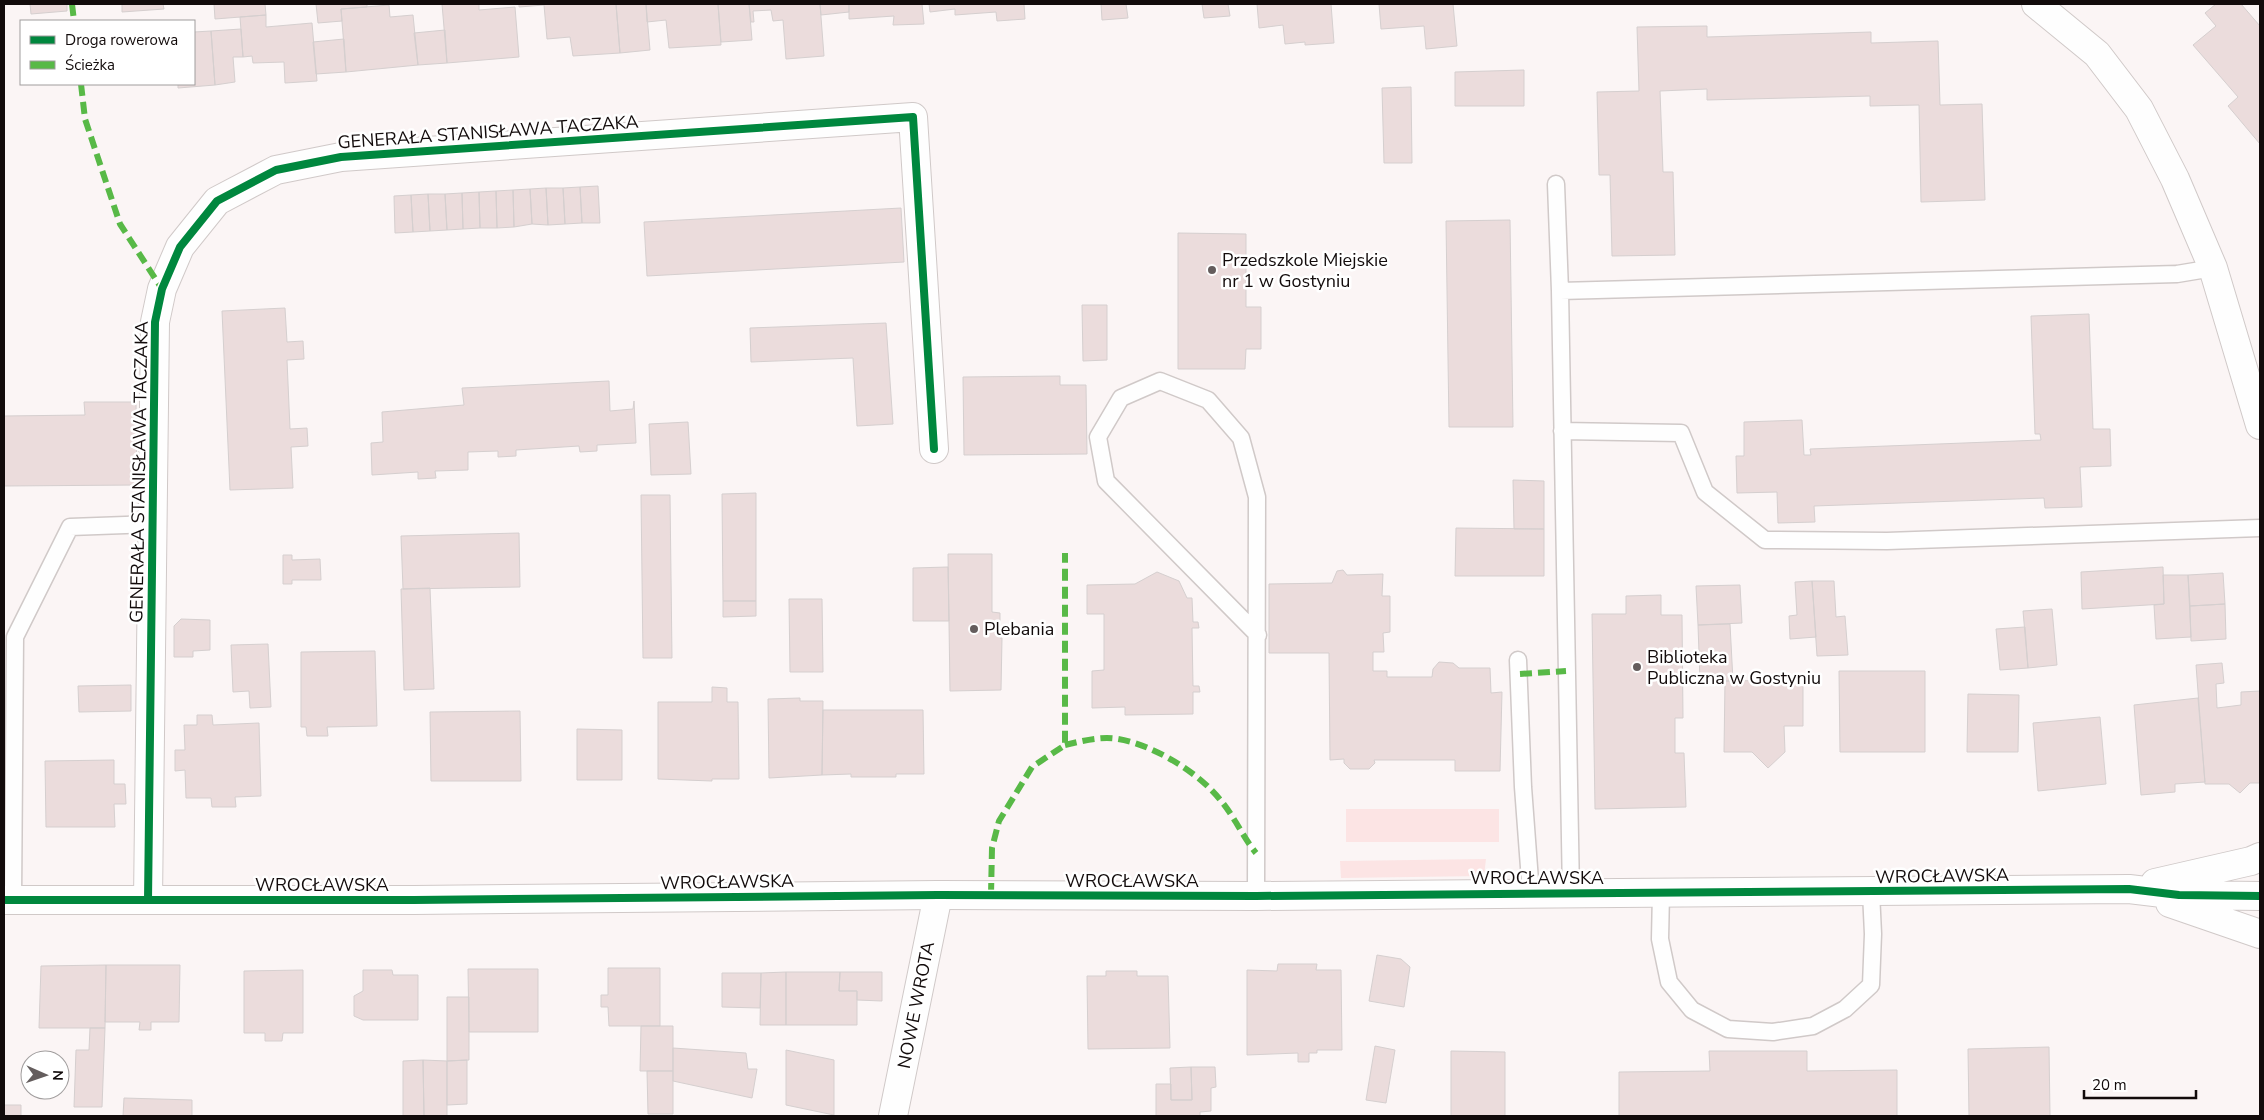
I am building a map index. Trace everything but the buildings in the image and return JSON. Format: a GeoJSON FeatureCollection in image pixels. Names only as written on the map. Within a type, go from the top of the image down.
{"type":"FeatureCollection","features":[{"type":"Feature","properties":{"kind":"street"},"geometry":{"type":"LineString","coordinates":[[2036,4],[2097,54],[2139,109],[2175,179],[2213,268],[2260,420]]}},
{"type":"Feature","properties":{"kind":"street","name":"GENERAŁA STANISŁAWA TACZAKA"},"geometry":{"type":"LineString","coordinates":[[148,900],[155,322],[162,289],[180,247],[217,201],[276,170],[341,157],[913,118],[934,449]]}},
{"type":"Feature","properties":{"kind":"street","name":"WROCŁAWSKA"},"geometry":{"type":"LineString","coordinates":[[2129,889],[2251,862],[2260,857]]}},
{"type":"Feature","properties":{"kind":"street"},"geometry":{"type":"LineString","coordinates":[[2129,889],[2260,934]]}},
{"type":"Feature","properties":{"kind":"street","name":"WROCŁAWSKA"},"geometry":{"type":"LineString","coordinates":[[8,900],[414,900],[938,895],[1256,896],[2129,889],[2179,895],[2260,896]]}},
{"type":"Feature","properties":{"kind":"street","name":"NOWE WROTA"},"geometry":{"type":"LineString","coordinates":[[893,1116],[938,895]]}},
{"type":"Feature","properties":{"kind":"lane"},"geometry":{"type":"LineString","coordinates":[[1556,184],[1560,292],[1571,893]]}},
{"type":"Feature","properties":{"kind":"lane"},"geometry":{"type":"LineString","coordinates":[[1560,292],[2177,274],[2213,268]]}},
{"type":"Feature","properties":{"kind":"lane"},"geometry":{"type":"LineString","coordinates":[[1256,896],[1258,635],[1257,497],[1241,438],[1208,400],[1160,382],[1121,398],[1098,437],[1106,481],[1258,635]]}},
{"type":"Feature","properties":{"kind":"lane"},"geometry":{"type":"LineString","coordinates":[[1562,431],[1681,433],[1705,492],[1765,540],[1887,541],[2260,528]]}},
{"type":"Feature","properties":{"kind":"lane"},"geometry":{"type":"LineString","coordinates":[[8,900],[15,637],[70,527],[153,524]]}},
{"type":"Feature","properties":{"kind":"lane"},"geometry":{"type":"LineString","coordinates":[[1518,660],[1523,787],[1531,894]]}},
{"type":"Feature","properties":{"kind":"lane"},"geometry":{"type":"LineString","coordinates":[[1661,893],[1660,939],[1670,982],[1692,1010],[1728,1028],[1773,1032],[1813,1026],[1845,1009],[1871,985],[1873,934],[1871,892]]}},
{"type":"Feature","properties":{"kind":"shaded area"},"geometry":{"type":"Polygon","coordinates":[[[1346,809],[1499,809],[1499,842],[1346,842],[1346,809]]]}},
{"type":"Feature","properties":{"kind":"shaded area"},"geometry":{"type":"Polygon","coordinates":[[[1486,859],[1484,876],[1341,878],[1340,861],[1486,859]]]}},
{"type":"Feature","properties":{"kind":"marked path"},"geometry":{"type":"LineString","coordinates":[[72,4],[74,20]]}},
{"type":"Feature","properties":{"kind":"marked path"},"geometry":{"type":"LineString","coordinates":[[81,85],[85,119],[120,224],[162,289]]}},
{"type":"Feature","properties":{"kind":"marked path"},"geometry":{"type":"LineString","coordinates":[[991,895],[992,848],[999,821],[1032,767],[1065,745],[1065,553]]}},
{"type":"Feature","properties":{"kind":"marked path"},"geometry":{"type":"LineString","coordinates":[[1520,674],[1566,671]]}},
{"type":"Feature","properties":{"kind":"marked path"},"geometry":{"type":"LineString","coordinates":[[1065,745],[1112,738],[1132,742],[1161,754],[1189,771],[1213,791],[1227,808],[1256,853]]}},
{"type":"Feature","properties":{"kind":"cycle path"},"geometry":{"type":"LineString","coordinates":[[148,900],[155,322],[162,289],[180,247],[217,201],[276,170],[341,157],[913,117],[934,449]]}},
{"type":"Feature","properties":{"kind":"cycle path"},"geometry":{"type":"LineString","coordinates":[[4,900],[414,900],[938,895],[1256,896],[2129,889],[2179,895],[2260,896]]}},
{"type":"Feature","properties":{"kind":"place","name":"Przedszkole Miejskie nr 1 w Gostyniu"},"geometry":{"type":"Point","coordinates":[1212,270]}},
{"type":"Feature","properties":{"kind":"place","name":"Plebania"},"geometry":{"type":"Point","coordinates":[974,629]}},
{"type":"Feature","properties":{"kind":"place","name":"Biblioteka Publiczna w Gostyniu"},"geometry":{"type":"Point","coordinates":[1637,667]}}]}
